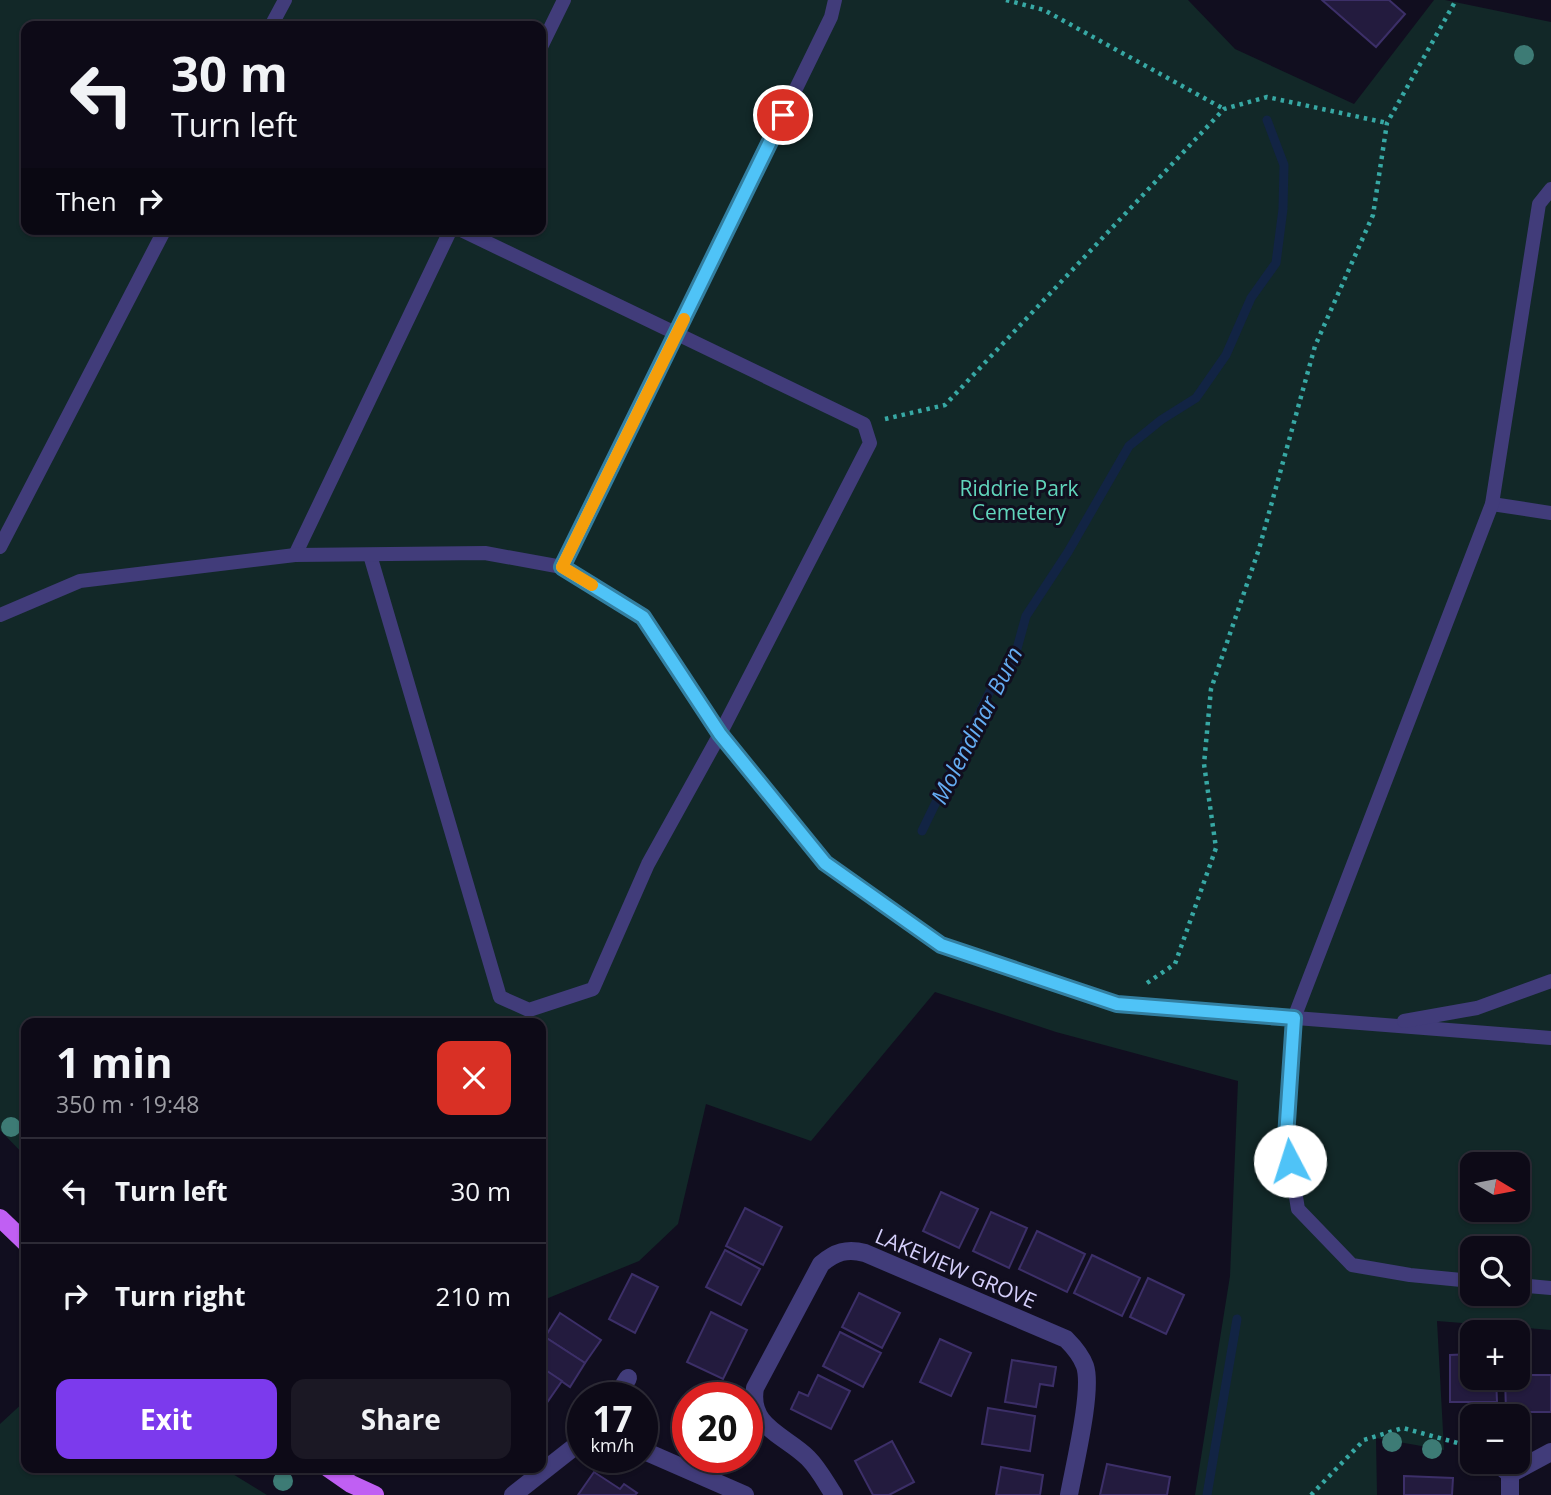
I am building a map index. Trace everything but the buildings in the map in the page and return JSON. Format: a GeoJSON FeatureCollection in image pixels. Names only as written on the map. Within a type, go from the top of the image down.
{"type":"FeatureCollection","features":[{"type":"Feature","properties":{"kind":"main road"},"geometry":{"type":"LineString","coordinates":[[0,1218],[21,1238]]}},
{"type":"Feature","properties":{"kind":"main road"},"geometry":{"type":"LineString","coordinates":[[333,1473],[347,1489],[374,1495]]}},
{"type":"Feature","properties":{"kind":"street","name":"LAKEVIEW GROVE"},"geometry":{"type":"LineString","coordinates":[[834,1495],[808,1458],[758,1417],[753,1407],[753,1397],[755,1388],[821,1264],[838,1252],[847,1250],[865,1253],[903,1269],[1066,1339],[1074,1347],[1085,1366],[1088,1387],[1069,1495]]}},
{"type":"Feature","properties":{"kind":"street"},"geometry":{"type":"LineString","coordinates":[[625,1382],[628,1378]]}},
{"type":"Feature","properties":{"kind":"street"},"geometry":{"type":"LineString","coordinates":[[1530,1463],[1551,1452]]}},
{"type":"Feature","properties":{"kind":"street"},"geometry":{"type":"LineString","coordinates":[[546,1469],[567,1453]]}},
{"type":"Feature","properties":{"kind":"street"},"geometry":{"type":"LineString","coordinates":[[658,1457],[745,1495]]}},
{"type":"Feature","properties":{"kind":"street"},"geometry":{"type":"LineString","coordinates":[[513,1495],[541,1473]]}},
{"type":"Feature","properties":{"kind":"street"},"geometry":{"type":"LineString","coordinates":[[1510,1474],[1510,1495]]}},
{"type":"Feature","properties":{"kind":"lane"},"geometry":{"type":"LineString","coordinates":[[274,21],[285,0]]}},
{"type":"Feature","properties":{"kind":"lane"},"geometry":{"type":"LineString","coordinates":[[546,37],[564,0]]}},
{"type":"Feature","properties":{"kind":"lane"},"geometry":{"type":"LineString","coordinates":[[562,567],[831,17],[835,0]]}},
{"type":"Feature","properties":{"kind":"lane"},"geometry":{"type":"LineString","coordinates":[[1460,1280],[1352,1265],[1298,1209],[1286,1137],[1294,1018],[1492,504],[1539,204],[1551,188]]}},
{"type":"Feature","properties":{"kind":"lane"},"geometry":{"type":"LineString","coordinates":[[0,547],[162,235]]}},
{"type":"Feature","properties":{"kind":"lane"},"geometry":{"type":"LineString","coordinates":[[295,555],[448,235]]}},
{"type":"Feature","properties":{"kind":"lane"},"geometry":{"type":"LineString","coordinates":[[370,555],[500,997],[529,1010],[593,989],[648,864],[720,734],[870,443],[864,424],[471,235]]}},
{"type":"Feature","properties":{"kind":"lane"},"geometry":{"type":"LineString","coordinates":[[1492,504],[1551,513]]}},
{"type":"Feature","properties":{"kind":"lane"},"geometry":{"type":"LineString","coordinates":[[0,615],[80,581],[295,555],[485,554],[562,567],[643,617],[720,734],[825,863],[941,945],[1117,1004],[1551,1038]]}},
{"type":"Feature","properties":{"kind":"lane"},"geometry":{"type":"LineString","coordinates":[[1382,1025],[1477,1009],[1551,981]]}},
{"type":"Feature","properties":{"kind":"lane"},"geometry":{"type":"LineString","coordinates":[[1530,1286],[1551,1288]]}},
{"type":"Feature","properties":{"kind":"path"},"geometry":{"type":"LineString","coordinates":[[1006,0],[1044,10],[1224,109]]}},
{"type":"Feature","properties":{"kind":"path"},"geometry":{"type":"LineString","coordinates":[[1117,1004],[1175,964],[1216,848],[1204,764],[1211,689],[1259,549],[1315,345],[1373,215],[1387,122],[1457,0]]}},
{"type":"Feature","properties":{"kind":"path"},"geometry":{"type":"LineString","coordinates":[[864,424],[945,405],[1224,109],[1267,97],[1387,122]]}},
{"type":"Feature","properties":{"kind":"path"},"geometry":{"type":"LineString","coordinates":[[1311,1495],[1364,1440],[1403,1428],[1460,1444]]}},
{"type":"Feature","properties":{"kind":"green space","name":"Riddrie Park Cemetery"},"geometry":{"type":"Polygon","coordinates":[[[0,0],[1188,0],[1235,49],[1354,104],[1434,0],[1551,22],[1551,1330],[1530,1328],[1530,1320],[1437,1321],[1444,1450],[1376,1438],[1377,1495],[1195,1495],[1230,1276],[1238,1081],[1056,1032],[935,992],[811,1141],[706,1104],[678,1224],[639,1261],[546,1299],[546,1018],[21,1018],[21,1152],[0,1130],[0,0]]]}},
{"type":"Feature","properties":{"kind":"green space"},"geometry":{"type":"Polygon","coordinates":[[[21,1405],[21,1473],[231,1473],[267,1495],[0,1495],[0,1424],[21,1405]]]}},
{"type":"Feature","properties":{"kind":"waterway","name":"Molendinar Burn"},"geometry":{"type":"LineString","coordinates":[[922,831],[992,687],[1013,663],[1026,616],[1068,552],[1129,446],[1161,420],[1196,398],[1226,355],[1251,298],[1276,263],[1283,209],[1284,165],[1267,120]]}},
{"type":"Feature","properties":{"kind":"waterway","name":"Molendinar Burn"},"geometry":{"type":"LineString","coordinates":[[1207,1495],[1237,1319]]}},
{"type":"Feature","properties":{"kind":"slow traffic"},"geometry":{"type":"LineString","coordinates":[[592,585],[562,567],[684,319]]}},
{"type":"Feature","properties":{"kind":"route"},"geometry":{"type":"LineString","coordinates":[[783,115],[562,567],[643,617],[720,734],[825,863],[941,945],[1117,1004],[1294,1018],[1286,1137],[1290,1161]]}}]}
